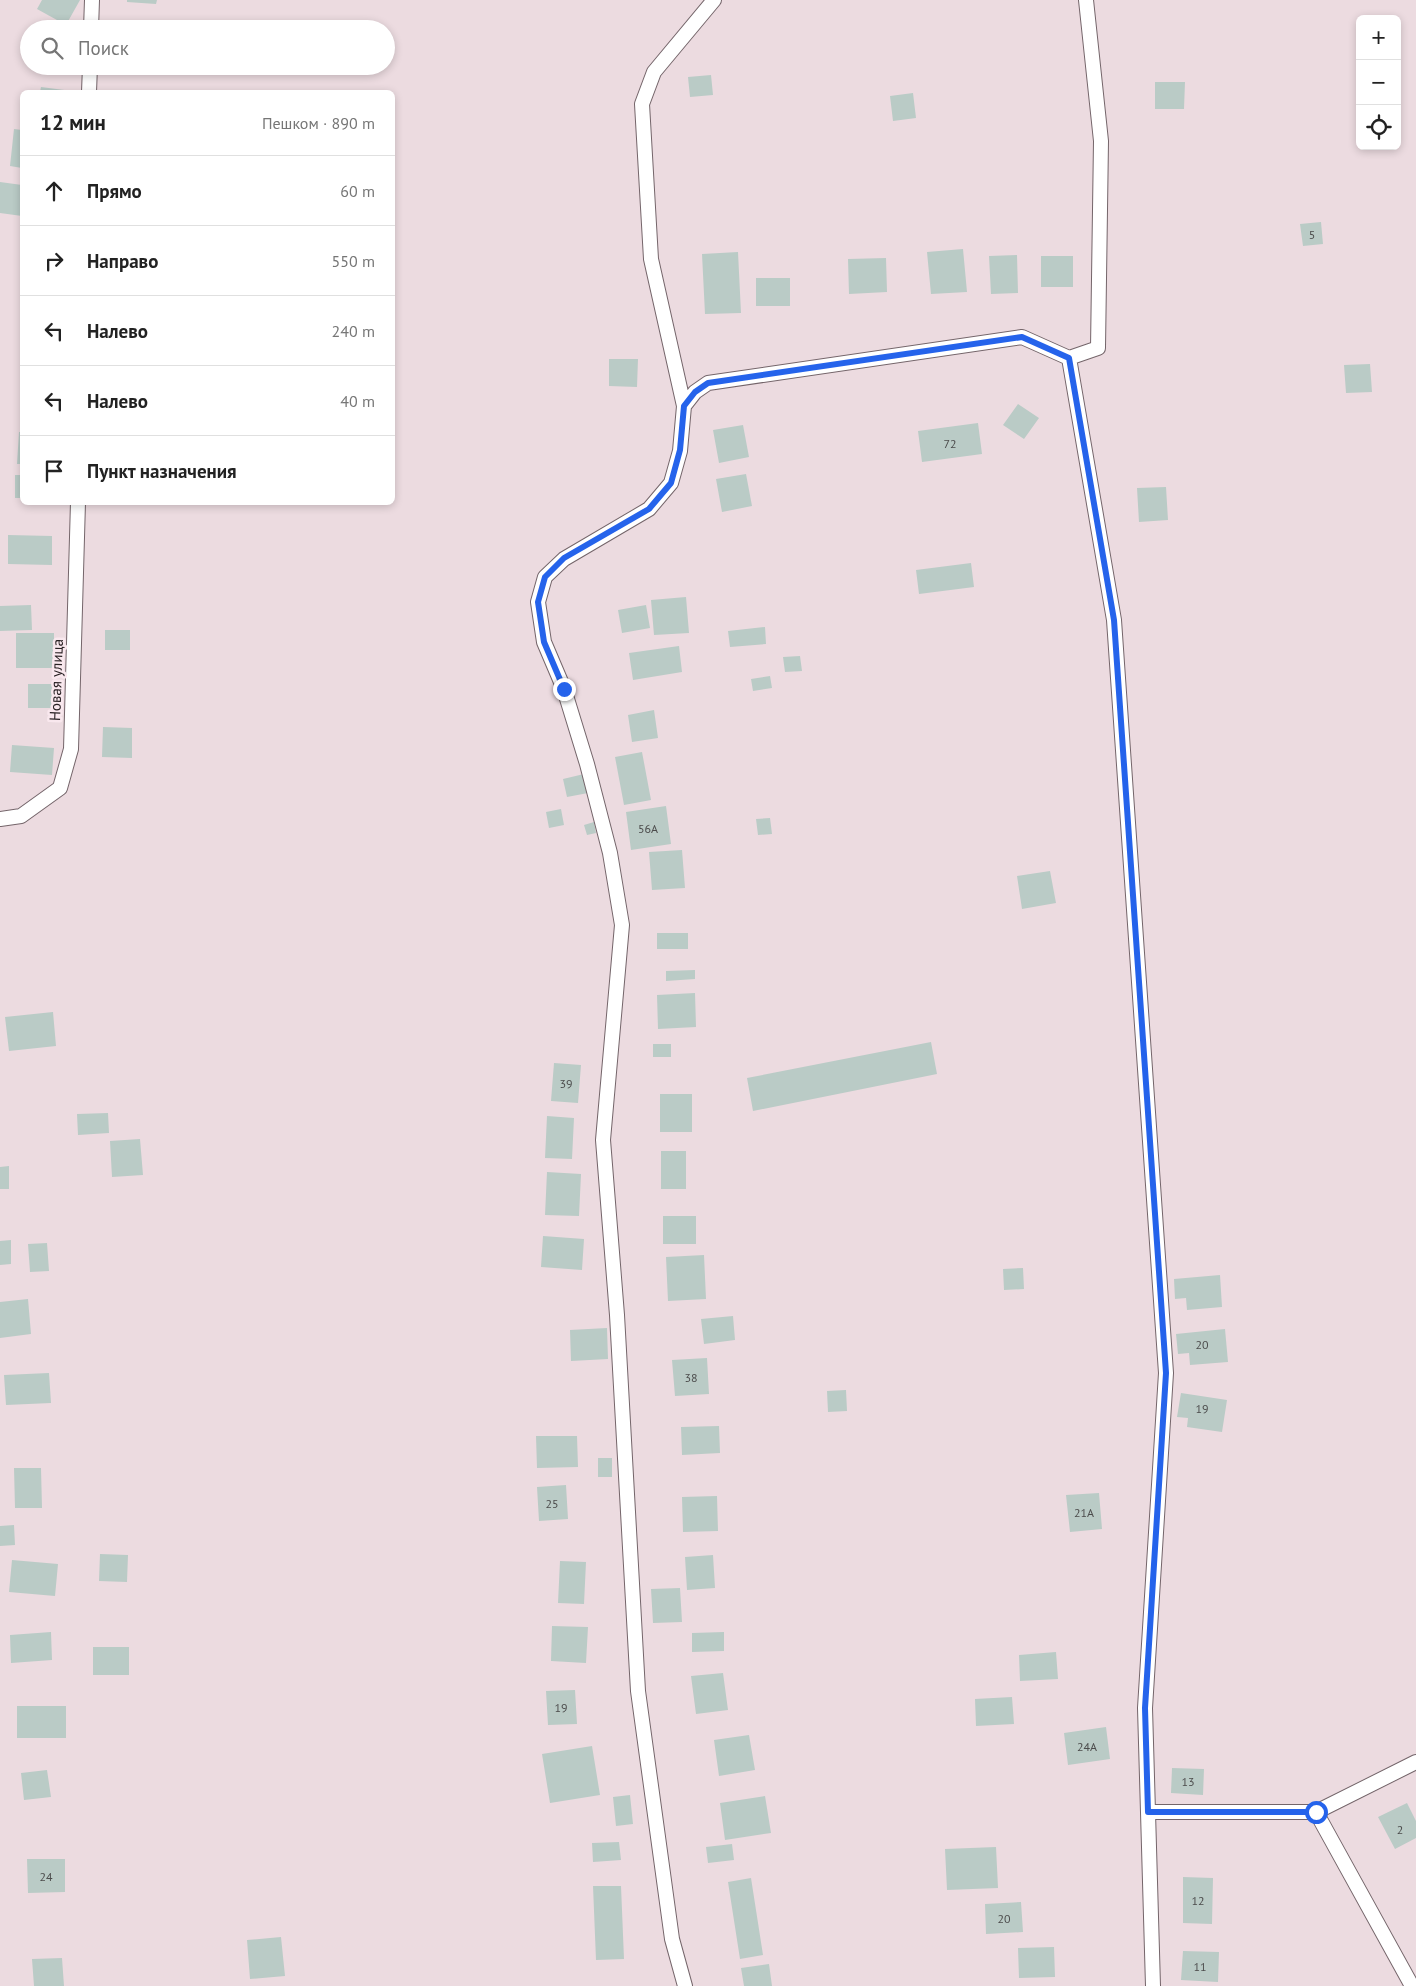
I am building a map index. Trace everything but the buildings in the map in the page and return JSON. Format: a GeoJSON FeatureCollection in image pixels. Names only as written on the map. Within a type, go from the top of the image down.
{"type":"FeatureCollection","features":[{"type":"Feature","properties":{"kind":"street"},"geometry":{"type":"LineString","coordinates":[[91,20],[92,0]]}},
{"type":"Feature","properties":{"kind":"street"},"geometry":{"type":"LineString","coordinates":[[685,1986],[672,1939],[638,1691],[617,1315],[603,1140],[622,924],[610,853],[590,773],[564,689],[544,642],[538,602],[545,577],[564,558],[649,509],[671,483],[680,450],[684,406],[650,259],[642,104],[654,72],[714,0]]}},
{"type":"Feature","properties":{"kind":"street"},"geometry":{"type":"LineString","coordinates":[[684,406],[695,392],[708,383],[1022,337],[1069,358],[1098,348],[1101,141],[1086,0]]}},
{"type":"Feature","properties":{"kind":"street"},"geometry":{"type":"LineString","coordinates":[[89,90],[90,75]]}},
{"type":"Feature","properties":{"kind":"street"},"geometry":{"type":"LineString","coordinates":[[1069,358],[1114,620],[1166,1373],[1145,1708],[1153,1986]]}},
{"type":"Feature","properties":{"kind":"street","name":"Новая улица"},"geometry":{"type":"LineString","coordinates":[[0,819],[21,816],[60,788],[71,749],[78,505]]}},
{"type":"Feature","properties":{"kind":"street"},"geometry":{"type":"LineString","coordinates":[[1148,1812],[1316,1812],[1416,1762]]}},
{"type":"Feature","properties":{"kind":"street"},"geometry":{"type":"LineString","coordinates":[[1316,1812],[1412,1986]]}},
{"type":"Feature","properties":{"kind":"route"},"geometry":{"type":"LineString","coordinates":[[564,689],[544,642],[538,602],[545,577],[564,558],[649,509],[671,483],[680,450],[684,406],[695,392],[708,383],[1022,337],[1069,358],[1114,620],[1166,1373],[1145,1708],[1148,1812],[1316,1812]]}}]}
